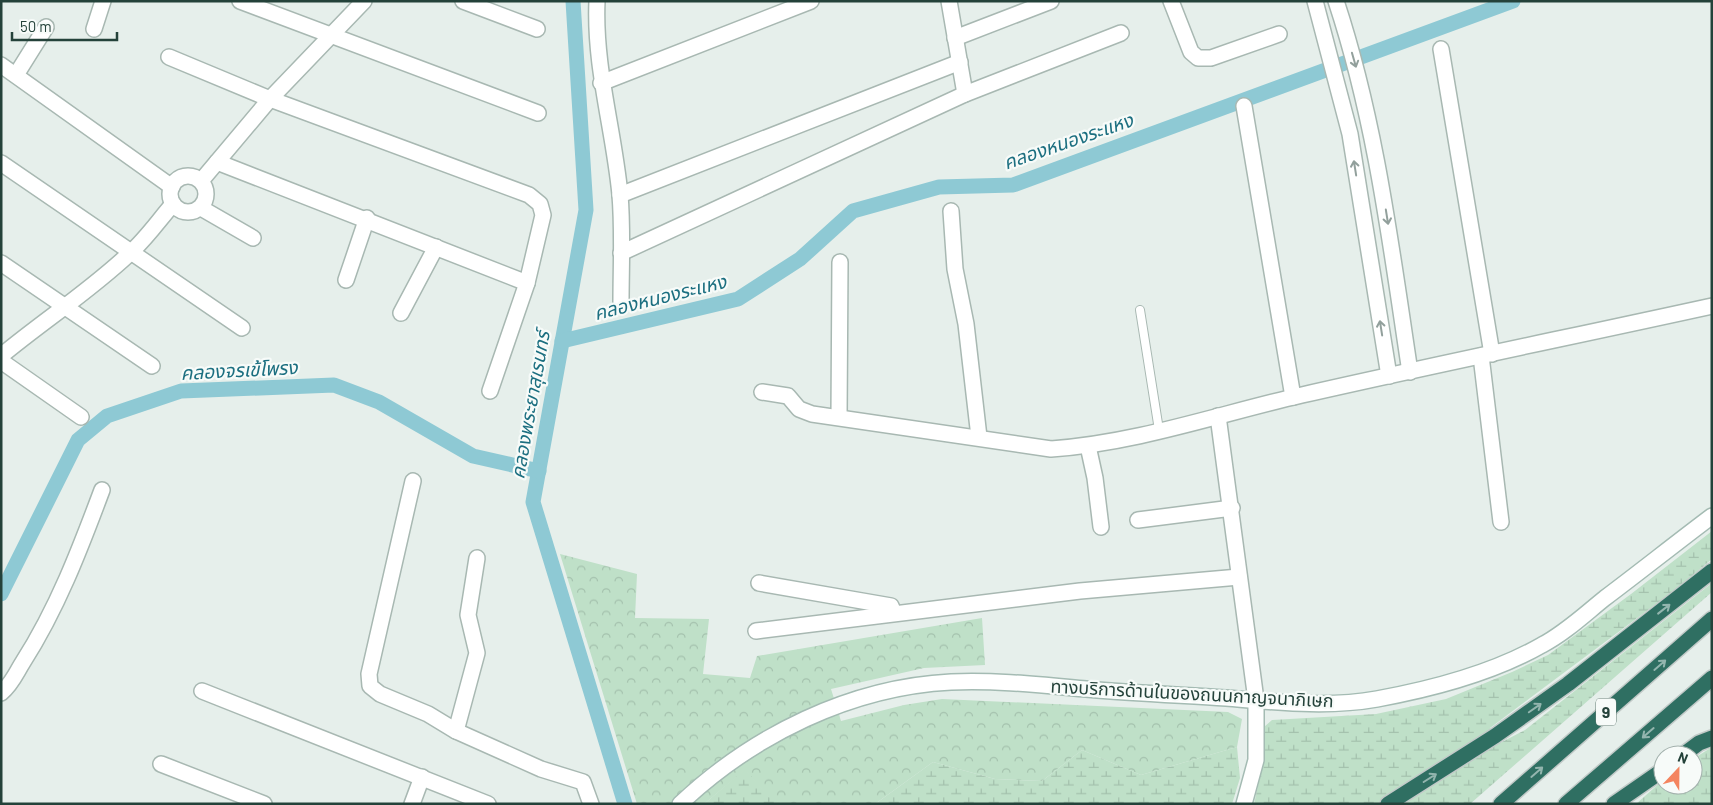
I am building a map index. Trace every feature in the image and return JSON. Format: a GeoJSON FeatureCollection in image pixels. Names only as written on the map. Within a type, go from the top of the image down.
{"type":"FeatureCollection","features":[{"type":"Feature","properties":{"kind":"highway"},"geometry":{"type":"LineString","coordinates":[[1388,804],[1495,736],[1568,684],[1712,570]]}},
{"type":"Feature","properties":{"kind":"highway","name":"9"},"geometry":{"type":"LineString","coordinates":[[1501,804],[1712,619]]}},
{"type":"Feature","properties":{"kind":"highway"},"geometry":{"type":"LineString","coordinates":[[1566,804],[1712,678]]}},
{"type":"Feature","properties":{"kind":"highway"},"geometry":{"type":"LineString","coordinates":[[1696,745],[1712,738]]}},
{"type":"Feature","properties":{"kind":"highway"},"geometry":{"type":"LineString","coordinates":[[1614,804],[1653,777]]}},
{"type":"Feature","properties":{"kind":"street"},"geometry":{"type":"LineString","coordinates":[[94,29],[103,1]]}},
{"type":"Feature","properties":{"kind":"street"},"geometry":{"type":"LineString","coordinates":[[240,1],[538,113]]}},
{"type":"Feature","properties":{"kind":"street"},"geometry":{"type":"LineString","coordinates":[[201,180],[270,99],[364,1]]}},
{"type":"Feature","properties":{"kind":"street"},"geometry":{"type":"LineString","coordinates":[[463,1],[537,29]]}},
{"type":"Feature","properties":{"kind":"street"},"geometry":{"type":"LineString","coordinates":[[596,1],[601,83],[620,195],[621,302]]}},
{"type":"Feature","properties":{"kind":"street"},"geometry":{"type":"LineString","coordinates":[[601,83],[811,1]]}},
{"type":"Feature","properties":{"kind":"street"},"geometry":{"type":"LineString","coordinates":[[949,1],[965,94]]}},
{"type":"Feature","properties":{"kind":"street"},"geometry":{"type":"LineString","coordinates":[[955,38],[1051,1]]}},
{"type":"Feature","properties":{"kind":"street"},"geometry":{"type":"LineString","coordinates":[[1171,1],[1191,52],[1198,58],[1210,58],[1279,34]]}},
{"type":"Feature","properties":{"kind":"street"},"geometry":{"type":"LineString","coordinates":[[1315,1],[1350,134],[1390,376]]}},
{"type":"Feature","properties":{"kind":"street"},"geometry":{"type":"LineString","coordinates":[[1321,20],[1338,8],[1361,83],[1384,199],[1410,372]]}},
{"type":"Feature","properties":{"kind":"street"},"geometry":{"type":"LineString","coordinates":[[16,75],[46,27]]}},
{"type":"Feature","properties":{"kind":"street"},"geometry":{"type":"LineString","coordinates":[[621,253],[965,94],[1121,32]]}},
{"type":"Feature","properties":{"kind":"street"},"geometry":{"type":"LineString","coordinates":[[1441,49],[1486,355],[1501,522]]}},
{"type":"Feature","properties":{"kind":"street"},"geometry":{"type":"LineString","coordinates":[[169,57],[270,99],[529,195],[540,204],[543,215],[527,283],[490,391]]}},
{"type":"Feature","properties":{"kind":"street"},"geometry":{"type":"LineString","coordinates":[[620,195],[960,62]]}},
{"type":"Feature","properties":{"kind":"street"},"geometry":{"type":"LineString","coordinates":[[1,65],[172,187]]}},
{"type":"Feature","properties":{"kind":"street"},"geometry":{"type":"LineString","coordinates":[[1244,106],[1293,397]]}},
{"type":"Feature","properties":{"kind":"street"},"geometry":{"type":"LineString","coordinates":[[1350,134],[1370,128]]}},
{"type":"Feature","properties":{"kind":"street"},"geometry":{"type":"LineString","coordinates":[[1,162],[242,328]]}},
{"type":"Feature","properties":{"kind":"street"},"geometry":{"type":"LineString","coordinates":[[217,162],[367,218],[527,283]]}},
{"type":"Feature","properties":{"kind":"street"},"geometry":{"type":"LineString","coordinates":[[201,208],[207,193],[201,180],[195,177],[181,177],[172,187],[170,195],[172,204],[188,212],[201,208],[253,238]]}},
{"type":"Feature","properties":{"kind":"street"},"geometry":{"type":"LineString","coordinates":[[1,356],[29,333],[66,308],[131,253],[172,204]]}},
{"type":"Feature","properties":{"kind":"street"},"geometry":{"type":"LineString","coordinates":[[952,211],[955,269],[966,324],[979,437]]}},
{"type":"Feature","properties":{"kind":"street"},"geometry":{"type":"LineString","coordinates":[[346,280],[367,218]]}},
{"type":"Feature","properties":{"kind":"street"},"geometry":{"type":"LineString","coordinates":[[401,313],[436,247]]}},
{"type":"Feature","properties":{"kind":"street"},"geometry":{"type":"LineString","coordinates":[[839,417],[840,262]]}},
{"type":"Feature","properties":{"kind":"street"},"geometry":{"type":"LineString","coordinates":[[1,263],[152,366]]}},
{"type":"Feature","properties":{"kind":"street"},"geometry":{"type":"LineString","coordinates":[[762,392],[788,396],[799,409],[812,414],[1052,449],[1088,446],[1293,397],[1712,306]]}},
{"type":"Feature","properties":{"kind":"street"},"geometry":{"type":"LineString","coordinates":[[1,362],[81,416]]}},
{"type":"Feature","properties":{"kind":"street"},"geometry":{"type":"LineString","coordinates":[[1218,416],[1232,508],[1256,700],[1256,760],[1244,804]]}},
{"type":"Feature","properties":{"kind":"street"},"geometry":{"type":"LineString","coordinates":[[1088,446],[1095,478],[1101,527]]}},
{"type":"Feature","properties":{"kind":"street"},"geometry":{"type":"LineString","coordinates":[[413,481],[369,674],[370,686],[380,694],[428,714],[456,731],[541,768],[583,782],[591,804]]}},
{"type":"Feature","properties":{"kind":"street"},"geometry":{"type":"LineString","coordinates":[[1,693],[9,686],[38,638],[79,553],[102,490]]}},
{"type":"Feature","properties":{"kind":"street"},"geometry":{"type":"LineString","coordinates":[[1138,520],[1232,508]]}},
{"type":"Feature","properties":{"kind":"street","name":"ทางบริการด้านในของถนนกาญจนาภิเษก"},"geometry":{"type":"LineString","coordinates":[[680,804],[733,760],[793,725],[865,697],[949,682],[996,681],[1326,704],[1377,699],[1444,683],[1507,663],[1544,645],[1712,516]]}},
{"type":"Feature","properties":{"kind":"street"},"geometry":{"type":"LineString","coordinates":[[456,731],[477,653],[468,615],[477,558]]}},
{"type":"Feature","properties":{"kind":"street"},"geometry":{"type":"LineString","coordinates":[[756,631],[1079,584],[1239,574]]}},
{"type":"Feature","properties":{"kind":"street"},"geometry":{"type":"LineString","coordinates":[[759,583],[891,611]]}},
{"type":"Feature","properties":{"kind":"street"},"geometry":{"type":"LineString","coordinates":[[202,691],[488,804]]}},
{"type":"Feature","properties":{"kind":"street"},"geometry":{"type":"LineString","coordinates":[[161,764],[264,804]]}},
{"type":"Feature","properties":{"kind":"street"},"geometry":{"type":"LineString","coordinates":[[412,804],[422,777]]}},
{"type":"Feature","properties":{"kind":"lane"},"geometry":{"type":"LineString","coordinates":[[1140,310],[1159,430]]}},
{"type":"Feature","properties":{"kind":"green space"},"geometry":{"type":"Polygon","coordinates":[[[1712,531],[1712,559],[1676,589],[1490,728],[1500,743],[1525,730],[1712,583],[1712,592],[1470,804],[1254,804],[1260,777],[1264,727],[1272,720],[1376,714],[1446,699],[1512,672],[1548,655],[1712,531]]]}},
{"type":"Feature","properties":{"kind":"green space"},"geometry":{"type":"Polygon","coordinates":[[[560,554],[637,574],[635,618],[709,619],[703,674],[750,678],[757,656],[982,618],[985,665],[924,668],[831,689],[841,721],[904,705],[942,699],[1228,712],[1242,719],[1237,747],[1141,775],[1082,750],[1042,781],[995,779],[933,762],[875,804],[785,804],[771,800],[745,770],[704,804],[637,804],[560,554]]]}},
{"type":"Feature","properties":{"kind":"green space"},"geometry":{"type":"Polygon","coordinates":[[[1237,747],[1240,778],[1232,804],[875,804],[933,762],[995,779],[1042,781],[1082,750],[1141,775],[1237,747]]]}},
{"type":"Feature","properties":{"kind":"green space"},"geometry":{"type":"Polygon","coordinates":[[[1712,747],[1712,804],[1636,804],[1653,789],[1653,795],[1703,795],[1703,753],[1712,747]]]}},
{"type":"Feature","properties":{"kind":"green space"},"geometry":{"type":"Polygon","coordinates":[[[745,769],[771,799],[785,804],[704,804],[745,769]]]}},
{"type":"Feature","properties":{"kind":"waterway","name":"คลองพระยาสุเรนทร์"},"geometry":{"type":"LineString","coordinates":[[573,1],[586,210],[533,502],[625,804]]}},
{"type":"Feature","properties":{"kind":"waterway","name":"คลองหนองระแหง"},"geometry":{"type":"LineString","coordinates":[[562,341],[738,299],[800,259],[853,211],[939,187],[1013,185],[1513,1]]}},
{"type":"Feature","properties":{"kind":"waterway","name":"คลองจรเข้โพรง"},"geometry":{"type":"LineString","coordinates":[[1,594],[78,440],[107,416],[181,391],[334,385],[379,402],[473,456],[539,471]]}}]}
